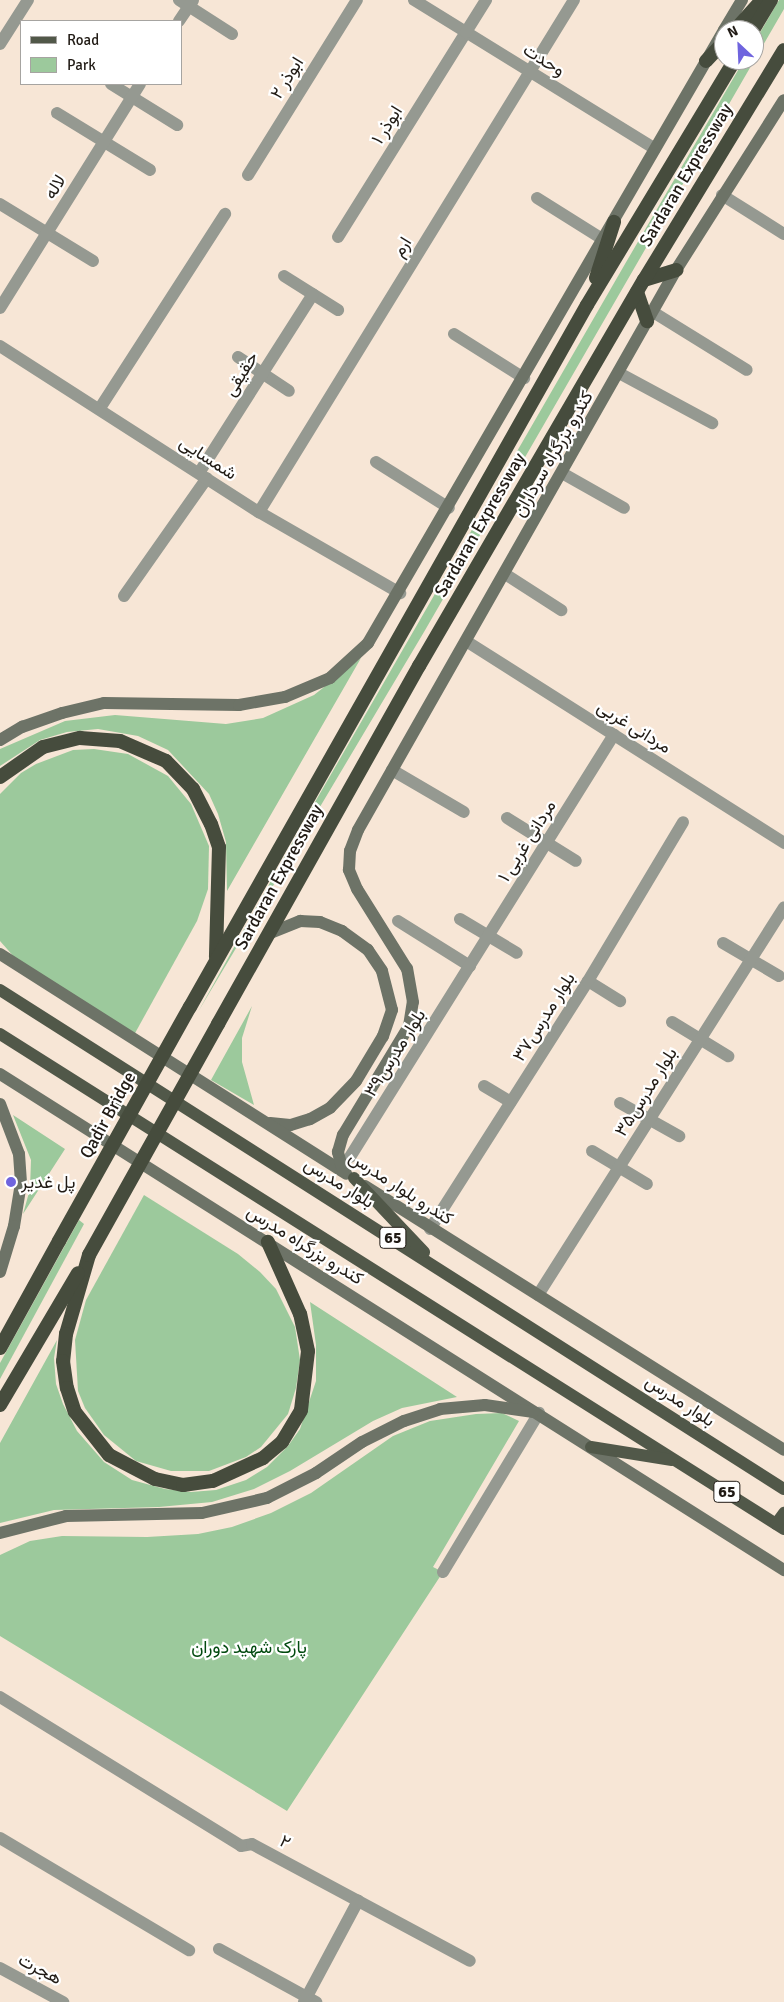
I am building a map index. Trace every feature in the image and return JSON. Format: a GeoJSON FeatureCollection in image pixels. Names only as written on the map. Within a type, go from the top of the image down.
{"type":"FeatureCollection","features":[{"type":"Feature","properties":{"kind":"highway"},"geometry":{"type":"LineString","coordinates":[[744,20],[762,0]]}},
{"type":"Feature","properties":{"kind":"highway"},"geometry":{"type":"LineString","coordinates":[[759,20],[770,0]]}},
{"type":"Feature","properties":{"kind":"highway","name":"Sardaran Expressway"},"geometry":{"type":"LineString","coordinates":[[89,1255],[419,666],[641,286],[784,50]]}},
{"type":"Feature","properties":{"kind":"highway"},"geometry":{"type":"LineString","coordinates":[[706,61],[714,53]]}},
{"type":"Feature","properties":{"kind":"highway","name":"Sardaran Expressway"},"geometry":{"type":"LineString","coordinates":[[190,1007],[587,305],[729,70]]}},
{"type":"Feature","properties":{"kind":"highway"},"geometry":{"type":"LineString","coordinates":[[587,305],[614,222]]}},
{"type":"Feature","properties":{"kind":"highway"},"geometry":{"type":"LineString","coordinates":[[650,317],[641,286],[676,270]]}},
{"type":"Feature","properties":{"kind":"highway"},"geometry":{"type":"LineString","coordinates":[[0,777],[43,747],[80,738],[120,741],[166,761],[193,789],[212,824],[219,847],[216,962]]}},
{"type":"Feature","properties":{"kind":"highway","name":"Qadir Bridge"},"geometry":{"type":"LineString","coordinates":[[0,1348],[190,1007]]}},
{"type":"Feature","properties":{"kind":"highway"},"geometry":{"type":"LineString","coordinates":[[89,1255],[66,1334],[63,1361],[67,1388],[75,1412],[109,1455],[155,1479],[183,1485],[213,1481],[263,1458],[282,1442],[301,1410],[308,1351],[300,1314],[268,1242]]}},
{"type":"Feature","properties":{"kind":"highway"},"geometry":{"type":"LineString","coordinates":[[0,1405],[89,1255]]}},
{"type":"Feature","properties":{"kind":"main road"},"geometry":{"type":"LineString","coordinates":[[730,20],[742,0]]}},
{"type":"Feature","properties":{"kind":"main road"},"geometry":{"type":"LineString","coordinates":[[0,740],[22,727],[62,712],[104,703],[239,705],[285,697],[330,678],[368,643],[400,593],[714,47]]}},
{"type":"Feature","properties":{"kind":"main road","name":"کندرو بزرگراه سرداران"},"geometry":{"type":"LineString","coordinates":[[343,1171],[338,1152],[343,1135],[409,1026],[413,1002],[407,969],[357,889],[349,870],[350,851],[358,830],[620,373],[676,270],[784,100]]}},
{"type":"Feature","properties":{"kind":"main road"},"geometry":{"type":"LineString","coordinates":[[267,1123],[290,1124],[310,1119],[330,1108],[356,1081],[383,1036],[392,1010],[382,971],[368,950],[342,931],[320,922],[300,921],[268,934]]}},
{"type":"Feature","properties":{"kind":"main road","name":"کندرو بلوار مدرس"},"geometry":{"type":"LineString","coordinates":[[0,954],[354,1178],[430,1229],[783,1448]]}},
{"type":"Feature","properties":{"kind":"main road","name":"بلوار مدرس"},"geometry":{"type":"LineString","coordinates":[[0,990],[438,1267],[784,1489]]}},
{"type":"Feature","properties":{"kind":"main road","name":"65"},"geometry":{"type":"LineString","coordinates":[[0,1034],[780,1526]]}},
{"type":"Feature","properties":{"kind":"main road","name":"کندرو بزرگراه مدرس"},"geometry":{"type":"LineString","coordinates":[[0,1074],[591,1447]]}},
{"type":"Feature","properties":{"kind":"main road"},"geometry":{"type":"LineString","coordinates":[[0,1104],[18,1154],[21,1183],[14,1226],[0,1270]]}},
{"type":"Feature","properties":{"kind":"main road"},"geometry":{"type":"LineString","coordinates":[[354,1178],[438,1267]]}},
{"type":"Feature","properties":{"kind":"main road"},"geometry":{"type":"LineString","coordinates":[[0,1533],[66,1516],[202,1514],[267,1498],[316,1474],[362,1442],[404,1421],[440,1410],[486,1405],[539,1413]]}},
{"type":"Feature","properties":{"kind":"main road"},"geometry":{"type":"LineString","coordinates":[[591,1447],[678,1461]]}},
{"type":"Feature","properties":{"kind":"main road"},"geometry":{"type":"LineString","coordinates":[[591,1447],[784,1570]]}},
{"type":"Feature","properties":{"kind":"main road"},"geometry":{"type":"LineString","coordinates":[[780,1526],[784,1512]]}},
{"type":"Feature","properties":{"kind":"street"},"geometry":{"type":"LineString","coordinates":[[0,44],[28,0]]}},
{"type":"Feature","properties":{"kind":"street","name":"ابوذر ۲"},"geometry":{"type":"LineString","coordinates":[[248,175],[357,0]]}},
{"type":"Feature","properties":{"kind":"street","name":"وحدت"},"geometry":{"type":"LineString","coordinates":[[414,0],[655,150]]}},
{"type":"Feature","properties":{"kind":"street","name":"ابوذر ۱"},"geometry":{"type":"LineString","coordinates":[[338,237],[486,0]]}},
{"type":"Feature","properties":{"kind":"street","name":"ارم"},"geometry":{"type":"LineString","coordinates":[[259,512],[574,0]]}},
{"type":"Feature","properties":{"kind":"street"},"geometry":{"type":"LineString","coordinates":[[180,20],[187,2],[232,34]]}},
{"type":"Feature","properties":{"kind":"street"},"geometry":{"type":"LineString","coordinates":[[113,85],[177,125]]}},
{"type":"Feature","properties":{"kind":"street","name":"لاله"},"geometry":{"type":"LineString","coordinates":[[0,308],[139,85]]}},
{"type":"Feature","properties":{"kind":"street"},"geometry":{"type":"LineString","coordinates":[[57,113],[150,170]]}},
{"type":"Feature","properties":{"kind":"street"},"geometry":{"type":"LineString","coordinates":[[722,195],[784,234]]}},
{"type":"Feature","properties":{"kind":"street"},"geometry":{"type":"LineString","coordinates":[[538,198],[604,240]]}},
{"type":"Feature","properties":{"kind":"street"},"geometry":{"type":"LineString","coordinates":[[0,204],[93,261]]}},
{"type":"Feature","properties":{"kind":"street"},"geometry":{"type":"LineString","coordinates":[[100,408],[225,214]]}},
{"type":"Feature","properties":{"kind":"street"},"geometry":{"type":"LineString","coordinates":[[284,276],[338,310]]}},
{"type":"Feature","properties":{"kind":"street","name":"حقیقی"},"geometry":{"type":"LineString","coordinates":[[124,596],[203,475],[262,373],[312,294]]}},
{"type":"Feature","properties":{"kind":"street"},"geometry":{"type":"LineString","coordinates":[[650,317],[748,370]]}},
{"type":"Feature","properties":{"kind":"street"},"geometry":{"type":"LineString","coordinates":[[454,334],[524,378]]}},
{"type":"Feature","properties":{"kind":"street","name":"شمسایی"},"geometry":{"type":"LineString","coordinates":[[0,346],[100,408],[259,512],[400,593]]}},
{"type":"Feature","properties":{"kind":"street"},"geometry":{"type":"LineString","coordinates":[[238,357],[289,391]]}},
{"type":"Feature","properties":{"kind":"street"},"geometry":{"type":"LineString","coordinates":[[620,373],[712,423]]}},
{"type":"Feature","properties":{"kind":"street"},"geometry":{"type":"LineString","coordinates":[[376,462],[449,508]]}},
{"type":"Feature","properties":{"kind":"street"},"geometry":{"type":"LineString","coordinates":[[562,473],[624,508]]}},
{"type":"Feature","properties":{"kind":"street"},"geometry":{"type":"LineString","coordinates":[[505,574],[561,610]]}},
{"type":"Feature","properties":{"kind":"street","name":"مردانی غربی"},"geometry":{"type":"LineString","coordinates":[[466,641],[784,843]]}},
{"type":"Feature","properties":{"kind":"street","name":"مردانی غربی ۱"},"geometry":{"type":"LineString","coordinates":[[470,966],[614,735]]}},
{"type":"Feature","properties":{"kind":"street"},"geometry":{"type":"LineString","coordinates":[[392,770],[464,812]]}},
{"type":"Feature","properties":{"kind":"street"},"geometry":{"type":"LineString","coordinates":[[507,818],[576,861]]}},
{"type":"Feature","properties":{"kind":"street","name":"بلوار مدرس۳۷"},"geometry":{"type":"LineString","coordinates":[[430,1229],[588,981],[683,822]]}},
{"type":"Feature","properties":{"kind":"street","name":"بلوار مدرس۳۵"},"geometry":{"type":"LineString","coordinates":[[538,1295],[784,908]]}},
{"type":"Feature","properties":{"kind":"street"},"geometry":{"type":"LineString","coordinates":[[460,919],[516,954]]}},
{"type":"Feature","properties":{"kind":"street"},"geometry":{"type":"LineString","coordinates":[[398,921],[470,966]]}},
{"type":"Feature","properties":{"kind":"street"},"geometry":{"type":"LineString","coordinates":[[723,943],[779,976]]}},
{"type":"Feature","properties":{"kind":"street","name":"بلوار مدرس۳۹"},"geometry":{"type":"LineString","coordinates":[[350,1157],[470,966]]}},
{"type":"Feature","properties":{"kind":"street"},"geometry":{"type":"LineString","coordinates":[[588,981],[620,1000]]}},
{"type":"Feature","properties":{"kind":"street"},"geometry":{"type":"LineString","coordinates":[[672,1022],[728,1056]]}},
{"type":"Feature","properties":{"kind":"street"},"geometry":{"type":"LineString","coordinates":[[484,1086],[511,1102]]}},
{"type":"Feature","properties":{"kind":"street"},"geometry":{"type":"LineString","coordinates":[[620,1102],[678,1136]]}},
{"type":"Feature","properties":{"kind":"street"},"geometry":{"type":"LineString","coordinates":[[592,1151],[647,1184]]}},
{"type":"Feature","properties":{"kind":"street"},"geometry":{"type":"LineString","coordinates":[[443,1572],[539,1413]]}},
{"type":"Feature","properties":{"kind":"street","name":"۲"},"geometry":{"type":"LineString","coordinates":[[0,1697],[241,1846],[252,1844],[470,1961]]}},
{"type":"Feature","properties":{"kind":"street"},"geometry":{"type":"LineString","coordinates":[[0,1838],[189,1950]]}},
{"type":"Feature","properties":{"kind":"street"},"geometry":{"type":"LineString","coordinates":[[219,1949],[309,2000],[358,1901]]}},
{"type":"Feature","properties":{"kind":"street","name":"هجرت"},"geometry":{"type":"LineString","coordinates":[[0,1968],[63,2002]]}},
{"type":"Feature","properties":{"kind":"green space"},"geometry":{"type":"Polygon","coordinates":[[[779,0],[784,0],[784,9],[764,44],[764,26],[779,0]]]}},
{"type":"Feature","properties":{"kind":"green space"},"geometry":{"type":"Polygon","coordinates":[[[738,70],[749,70],[424,632],[198,1012],[311,809],[738,70]]]}},
{"type":"Feature","properties":{"kind":"green space"},"geometry":{"type":"Polygon","coordinates":[[[361,658],[227,891],[226,842],[218,814],[209,794],[168,750],[138,736],[98,729],[67,732],[40,740],[0,766],[0,749],[65,721],[115,715],[226,724],[263,718],[314,695],[361,658]]]}},
{"type":"Feature","properties":{"kind":"green space"},"geometry":{"type":"Polygon","coordinates":[[[94,749],[128,754],[168,776],[191,804],[209,846],[208,889],[197,921],[134,1035],[15,958],[0,941],[0,794],[21,773],[36,764],[73,750],[94,749]]]}},
{"type":"Feature","properties":{"kind":"green space"},"geometry":{"type":"Polygon","coordinates":[[[252,1006],[242,1038],[242,1062],[254,1105],[211,1080],[252,1006]]]}},
{"type":"Feature","properties":{"kind":"green space"},"geometry":{"type":"Polygon","coordinates":[[[13,1115],[65,1149],[23,1214],[30,1189],[31,1160],[13,1115]]]}},
{"type":"Feature","properties":{"kind":"green space"},"geometry":{"type":"Polygon","coordinates":[[[144,1195],[238,1254],[260,1272],[276,1289],[295,1327],[300,1360],[296,1388],[288,1414],[261,1447],[246,1457],[209,1471],[171,1471],[136,1461],[104,1435],[85,1408],[78,1391],[75,1340],[86,1300],[144,1195]]]}},
{"type":"Feature","properties":{"kind":"green space"},"geometry":{"type":"Polygon","coordinates":[[[79,1220],[84,1224],[0,1379],[0,1363],[79,1220]]]}},
{"type":"Feature","properties":{"kind":"green space"},"geometry":{"type":"Polygon","coordinates":[[[310,1302],[457,1397],[402,1408],[373,1421],[290,1471],[254,1489],[212,1502],[159,1507],[54,1510],[0,1523],[0,1443],[57,1340],[54,1358],[56,1384],[63,1404],[77,1431],[104,1462],[132,1480],[165,1489],[191,1492],[216,1490],[246,1480],[267,1467],[288,1446],[300,1429],[316,1381],[316,1345],[310,1302]]]}},
{"type":"Feature","properties":{"kind":"green space","name":"پارک شهید دوران"},"geometry":{"type":"Polygon","coordinates":[[[502,1413],[519,1421],[433,1567],[443,1572],[287,1811],[0,1636],[0,1555],[30,1541],[62,1536],[147,1537],[198,1534],[232,1527],[271,1513],[311,1493],[393,1436],[430,1421],[476,1414],[502,1413]]]}},
{"type":"Feature","properties":{"kind":"place","name":"پل غدیر"},"geometry":{"type":"Point","coordinates":[11,1182]}}]}
